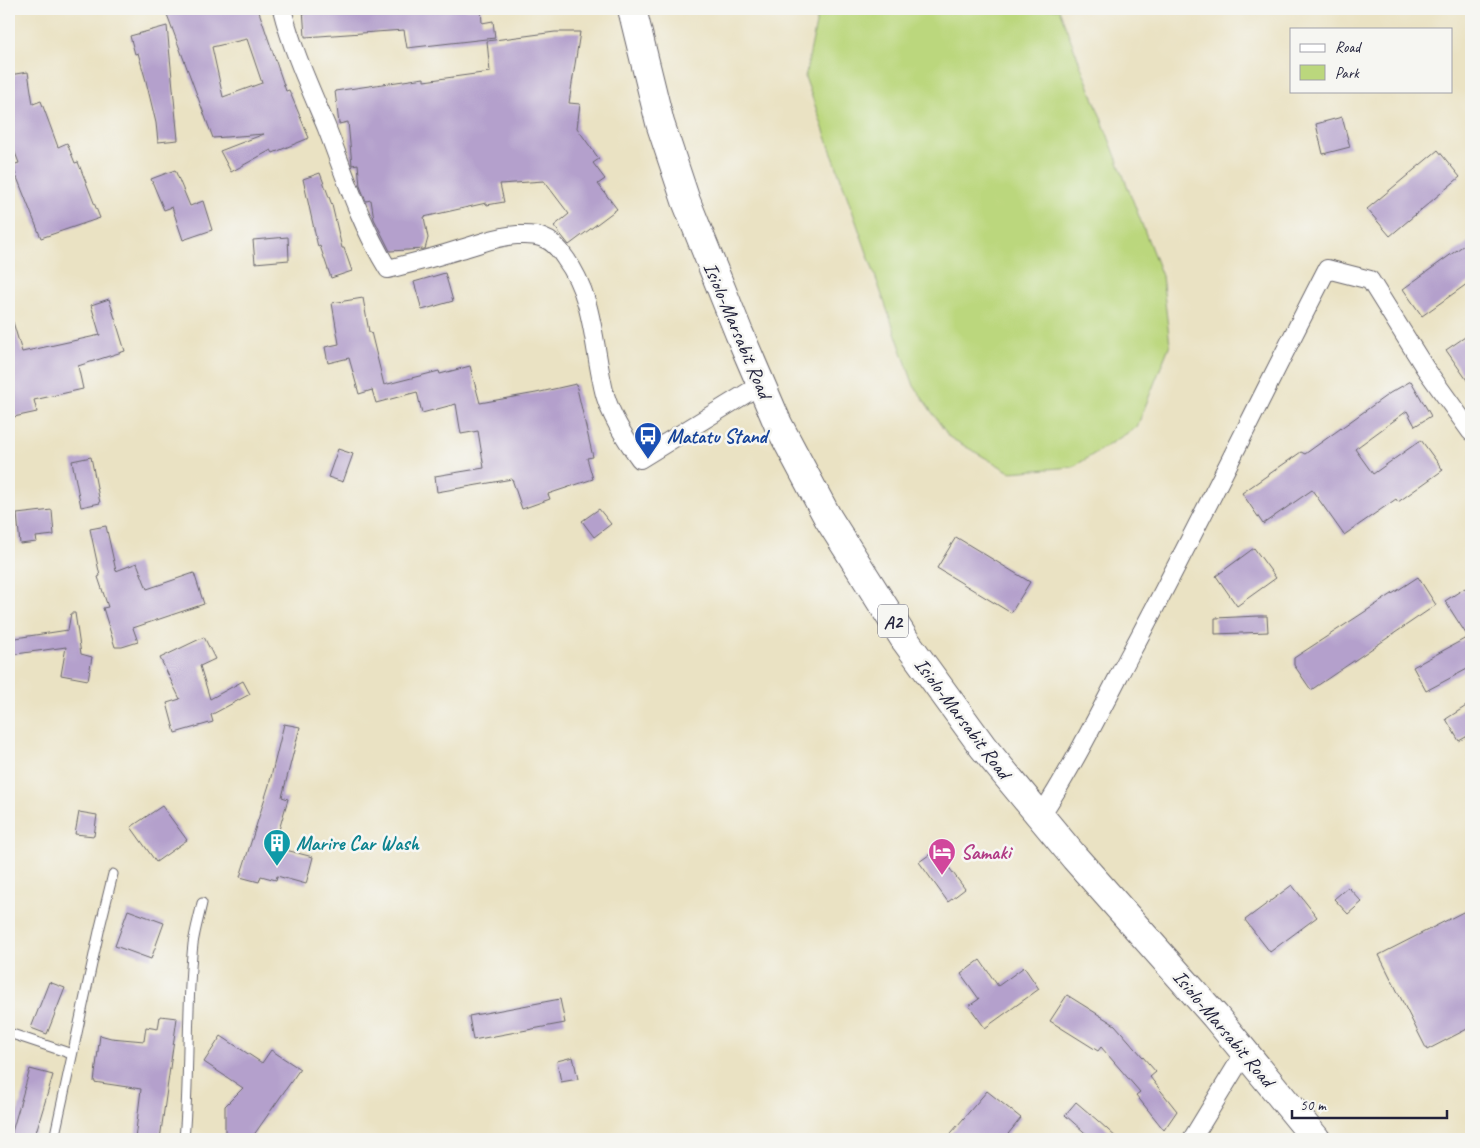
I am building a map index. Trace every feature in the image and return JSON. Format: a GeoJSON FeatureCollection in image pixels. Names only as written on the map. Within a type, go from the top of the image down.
{"type":"FeatureCollection","features":[{"type":"Feature","properties":{"kind":"highway","name":"Isiolo-Marsabit Road"},"geometry":{"type":"LineString","coordinates":[[632,9],[660,123],[686,201],[760,385],[778,424],[828,518],[905,640],[978,740],[1040,817],[1245,1052],[1316,1139]]}},
{"type":"Feature","properties":{"kind":"street"},"geometry":{"type":"LineString","coordinates":[[282,9],[290,38],[354,202],[370,240],[388,269],[496,238],[515,235],[534,235],[544,238],[554,245],[575,271],[582,286],[589,307],[606,397],[619,428],[640,459],[760,385]]}},
{"type":"Feature","properties":{"kind":"street"},"geometry":{"type":"LineString","coordinates":[[1040,817],[1083,746],[1158,603],[1326,270],[1370,280],[1425,368],[1471,432]]}},
{"type":"Feature","properties":{"kind":"street"},"geometry":{"type":"LineString","coordinates":[[1192,1139],[1245,1052]]}},
{"type":"Feature","properties":{"kind":"lane"},"geometry":{"type":"LineString","coordinates":[[54,1139],[100,927],[114,874]]}},
{"type":"Feature","properties":{"kind":"lane"},"geometry":{"type":"LineString","coordinates":[[184,1139],[188,1098],[190,993],[194,943],[202,903]]}},
{"type":"Feature","properties":{"kind":"lane"},"geometry":{"type":"LineString","coordinates":[[9,1033],[72,1054]]}},
{"type":"Feature","properties":{"kind":"green space"},"geometry":{"type":"Polygon","coordinates":[[[825,9],[1059,9],[1162,276],[1170,344],[1137,427],[1073,467],[1010,472],[949,437],[914,386],[805,77],[818,14],[825,9]]]}},
{"type":"Feature","properties":{"kind":"building"},"geometry":{"type":"Polygon","coordinates":[[[165,9],[258,9],[286,91],[289,90],[309,138],[273,153],[271,150],[231,172],[220,151],[264,134],[213,138],[165,9]],[[247,39],[212,47],[223,97],[262,83],[247,39]]]}},
{"type":"Feature","properties":{"kind":"building"},"geometry":{"type":"Polygon","coordinates":[[[303,9],[481,9],[482,23],[493,21],[495,38],[407,48],[404,30],[305,37],[303,9]]]}},
{"type":"Feature","properties":{"kind":"building"},"geometry":{"type":"Polygon","coordinates":[[[167,26],[178,140],[158,142],[156,123],[146,81],[138,53],[135,54],[130,36],[167,26]]]}},
{"type":"Feature","properties":{"kind":"building"},"geometry":{"type":"Polygon","coordinates":[[[555,32],[580,32],[569,103],[580,104],[577,128],[599,159],[593,163],[605,179],[598,184],[617,209],[569,245],[554,226],[569,214],[544,181],[500,184],[504,202],[487,205],[486,203],[424,217],[428,238],[425,249],[390,251],[374,219],[371,200],[366,201],[360,186],[358,164],[352,165],[348,122],[339,124],[335,91],[424,78],[424,81],[490,72],[487,41],[555,32]]]}},
{"type":"Feature","properties":{"kind":"building"},"geometry":{"type":"Polygon","coordinates":[[[28,72],[33,104],[41,101],[58,147],[67,143],[75,163],[78,162],[100,218],[41,238],[12,165],[19,163],[9,137],[9,75],[28,72]]]}},
{"type":"Feature","properties":{"kind":"building"},"geometry":{"type":"Polygon","coordinates":[[[1342,117],[1350,147],[1323,154],[1316,124],[1342,117]]]}},
{"type":"Feature","properties":{"kind":"building"},"geometry":{"type":"Polygon","coordinates":[[[1438,150],[1460,177],[1390,236],[1367,209],[1438,150]]]}},
{"type":"Feature","properties":{"kind":"building"},"geometry":{"type":"Polygon","coordinates":[[[175,170],[190,206],[203,201],[212,230],[183,240],[172,207],[164,210],[151,179],[175,170]]]}},
{"type":"Feature","properties":{"kind":"building"},"geometry":{"type":"Polygon","coordinates":[[[320,173],[332,205],[342,248],[344,248],[352,271],[331,278],[320,246],[318,247],[303,179],[320,173]]]}},
{"type":"Feature","properties":{"kind":"building"},"geometry":{"type":"Polygon","coordinates":[[[288,237],[289,260],[255,263],[253,240],[288,237]]]}},
{"type":"Feature","properties":{"kind":"building"},"geometry":{"type":"Polygon","coordinates":[[[1471,240],[1471,281],[1422,316],[1403,289],[1471,240]]]}},
{"type":"Feature","properties":{"kind":"building"},"geometry":{"type":"Polygon","coordinates":[[[445,273],[453,301],[422,310],[414,282],[445,273]]]}},
{"type":"Feature","properties":{"kind":"building"},"geometry":{"type":"Polygon","coordinates":[[[363,298],[369,332],[371,332],[384,385],[439,371],[440,374],[470,366],[480,403],[576,384],[593,457],[587,458],[593,479],[548,494],[550,499],[522,509],[512,479],[437,492],[435,476],[484,468],[478,431],[461,434],[456,404],[422,413],[417,392],[376,403],[372,390],[359,394],[349,358],[328,363],[325,347],[339,344],[332,303],[363,298]]]}},
{"type":"Feature","properties":{"kind":"building"},"geometry":{"type":"Polygon","coordinates":[[[109,299],[125,351],[78,366],[83,389],[34,400],[37,412],[9,418],[9,323],[13,322],[22,352],[100,335],[91,305],[109,299]]]}},
{"type":"Feature","properties":{"kind":"building"},"geometry":{"type":"Polygon","coordinates":[[[1471,333],[1471,386],[1446,350],[1471,333]]]}},
{"type":"Feature","properties":{"kind":"building"},"geometry":{"type":"Polygon","coordinates":[[[1411,381],[1431,416],[1415,426],[1407,411],[1355,449],[1373,474],[1421,440],[1443,470],[1398,502],[1396,499],[1344,535],[1312,490],[1263,524],[1242,493],[1301,452],[1305,454],[1390,393],[1411,381]]]}},
{"type":"Feature","properties":{"kind":"building"},"geometry":{"type":"Polygon","coordinates":[[[338,449],[353,454],[343,482],[328,477],[338,449]]]}},
{"type":"Feature","properties":{"kind":"building"},"geometry":{"type":"Polygon","coordinates":[[[91,457],[100,503],[81,507],[72,461],[91,457]]]}},
{"type":"Feature","properties":{"kind":"building"},"geometry":{"type":"Polygon","coordinates":[[[599,509],[611,524],[594,537],[582,521],[599,509]]]}},
{"type":"Feature","properties":{"kind":"building"},"geometry":{"type":"Polygon","coordinates":[[[52,510],[54,535],[36,537],[37,542],[20,544],[17,514],[52,510]]]}},
{"type":"Feature","properties":{"kind":"building"},"geometry":{"type":"Polygon","coordinates":[[[106,526],[116,571],[137,563],[147,589],[194,573],[204,604],[133,628],[138,642],[115,647],[103,608],[108,607],[98,577],[100,576],[90,529],[106,526]]]}},
{"type":"Feature","properties":{"kind":"building"},"geometry":{"type":"Polygon","coordinates":[[[956,537],[1030,582],[1011,613],[937,568],[956,537]]]}},
{"type":"Feature","properties":{"kind":"building"},"geometry":{"type":"Polygon","coordinates":[[[1254,548],[1276,578],[1237,606],[1216,576],[1254,548]]]}},
{"type":"Feature","properties":{"kind":"building"},"geometry":{"type":"Polygon","coordinates":[[[1418,577],[1436,605],[1311,690],[1294,665],[1294,658],[1418,577]]]}},
{"type":"Feature","properties":{"kind":"building"},"geometry":{"type":"Polygon","coordinates":[[[1465,588],[1471,598],[1471,667],[1426,691],[1413,667],[1468,637],[1445,601],[1465,588]]]}},
{"type":"Feature","properties":{"kind":"building"},"geometry":{"type":"Polygon","coordinates":[[[71,613],[75,613],[81,654],[92,657],[88,680],[61,675],[66,647],[9,655],[9,639],[68,630],[71,613]]]}},
{"type":"Feature","properties":{"kind":"building"},"geometry":{"type":"Polygon","coordinates":[[[1267,616],[1268,632],[1215,634],[1215,618],[1267,616]]]}},
{"type":"Feature","properties":{"kind":"building"},"geometry":{"type":"Polygon","coordinates":[[[204,637],[215,659],[200,666],[210,699],[243,681],[250,694],[211,715],[213,722],[175,733],[167,703],[180,699],[160,658],[204,637]]]}},
{"type":"Feature","properties":{"kind":"building"},"geometry":{"type":"Polygon","coordinates":[[[1471,703],[1471,734],[1459,741],[1446,719],[1471,703]]]}},
{"type":"Feature","properties":{"kind":"building"},"geometry":{"type":"Polygon","coordinates":[[[284,724],[300,727],[282,797],[288,799],[274,847],[313,857],[306,884],[277,876],[276,880],[261,876],[259,882],[240,877],[269,785],[284,724]]]}},
{"type":"Feature","properties":{"kind":"building"},"geometry":{"type":"Polygon","coordinates":[[[162,806],[187,840],[156,862],[131,827],[162,806]]]}},
{"type":"Feature","properties":{"kind":"building"},"geometry":{"type":"Polygon","coordinates":[[[79,812],[97,815],[94,836],[75,834],[79,812]]]}},
{"type":"Feature","properties":{"kind":"building","name":"Samaki"},"geometry":{"type":"Polygon","coordinates":[[[936,850],[965,889],[948,902],[919,862],[936,850]]]}},
{"type":"Feature","properties":{"kind":"building"},"geometry":{"type":"Polygon","coordinates":[[[1292,885],[1317,917],[1270,952],[1245,920],[1292,885]]]}},
{"type":"Feature","properties":{"kind":"building"},"geometry":{"type":"Polygon","coordinates":[[[1348,887],[1362,902],[1348,914],[1334,899],[1348,887]]]}},
{"type":"Feature","properties":{"kind":"building"},"geometry":{"type":"Polygon","coordinates":[[[1471,908],[1471,1027],[1427,1050],[1379,955],[1471,908]]]}},
{"type":"Feature","properties":{"kind":"building"},"geometry":{"type":"Polygon","coordinates":[[[128,910],[164,923],[151,959],[115,946],[128,910]]]}},
{"type":"Feature","properties":{"kind":"building"},"geometry":{"type":"Polygon","coordinates":[[[980,960],[998,986],[1024,967],[1039,989],[985,1028],[969,1006],[979,999],[961,974],[980,960]]]}},
{"type":"Feature","properties":{"kind":"building"},"geometry":{"type":"Polygon","coordinates":[[[49,982],[65,988],[47,1034],[31,1028],[49,982]]]}},
{"type":"Feature","properties":{"kind":"building"},"geometry":{"type":"Polygon","coordinates":[[[1067,995],[1115,1025],[1156,1072],[1150,1077],[1177,1111],[1164,1130],[1136,1095],[1140,1092],[1101,1047],[1098,1051],[1050,1021],[1067,995]]]}},
{"type":"Feature","properties":{"kind":"building"},"geometry":{"type":"Polygon","coordinates":[[[560,999],[565,1023],[473,1040],[469,1016],[560,999]]]}},
{"type":"Feature","properties":{"kind":"building"},"geometry":{"type":"Polygon","coordinates":[[[160,1016],[177,1018],[160,1139],[135,1139],[141,1089],[94,1082],[100,1035],[144,1041],[146,1027],[158,1029],[160,1016]]]}},
{"type":"Feature","properties":{"kind":"building"},"geometry":{"type":"Polygon","coordinates":[[[221,1036],[262,1063],[271,1050],[300,1069],[251,1139],[225,1139],[225,1106],[243,1088],[204,1062],[221,1036]]]}},
{"type":"Feature","properties":{"kind":"building"},"geometry":{"type":"Polygon","coordinates":[[[573,1057],[578,1079],[561,1082],[557,1061],[573,1057]]]}},
{"type":"Feature","properties":{"kind":"building"},"geometry":{"type":"Polygon","coordinates":[[[30,1069],[53,1075],[34,1139],[10,1139],[30,1069]]]}},
{"type":"Feature","properties":{"kind":"building"},"geometry":{"type":"Polygon","coordinates":[[[987,1091],[1021,1118],[1004,1139],[946,1139],[987,1091]]]}},
{"type":"Feature","properties":{"kind":"building"},"geometry":{"type":"Polygon","coordinates":[[[1076,1102],[1118,1139],[1092,1139],[1065,1115],[1076,1102]]]}},
{"type":"Feature","properties":{"kind":"place","name":"Matatu Stand"},"geometry":{"type":"Point","coordinates":[648,460]}},
{"type":"Feature","properties":{"kind":"place","name":"Marire Car Wash"},"geometry":{"type":"Point","coordinates":[277,867]}},
{"type":"Feature","properties":{"kind":"place","name":"Samaki"},"geometry":{"type":"Point","coordinates":[942,876]}}]}
